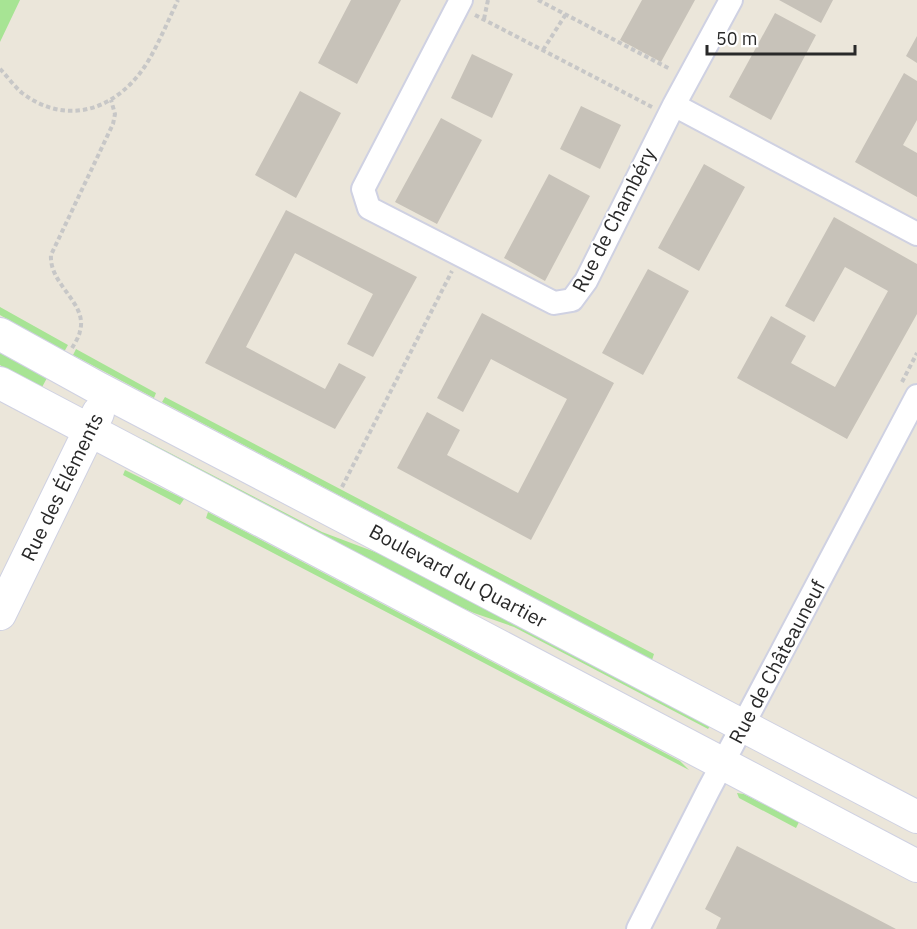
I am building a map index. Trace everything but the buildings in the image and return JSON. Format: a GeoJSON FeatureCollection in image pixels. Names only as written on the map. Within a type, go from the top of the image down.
{"type":"FeatureCollection","features":[{"type":"Feature","properties":{"kind":"main road","name":"Boulevard du Quartier"},"geometry":{"type":"LineString","coordinates":[[0,334],[102,390],[917,817]]}},
{"type":"Feature","properties":{"kind":"main road"},"geometry":{"type":"LineString","coordinates":[[0,383],[917,866]]}},
{"type":"Feature","properties":{"kind":"main road","name":"Rue des Éléments"},"geometry":{"type":"LineString","coordinates":[[0,582],[102,390]]}},
{"type":"Feature","properties":{"kind":"main road","name":"Rue des Éléments"},"geometry":{"type":"LineString","coordinates":[[0,614],[83,428]]}},
{"type":"Feature","properties":{"kind":"street","name":"Rue de Chambéry"},"geometry":{"type":"LineString","coordinates":[[465,6],[363,189],[369,208],[554,303],[572,300],[586,281],[666,107],[731,0]]}},
{"type":"Feature","properties":{"kind":"street"},"geometry":{"type":"LineString","coordinates":[[666,107],[917,234]]}},
{"type":"Feature","properties":{"kind":"street","name":"Rue de Châteauneuf"},"geometry":{"type":"LineString","coordinates":[[638,929],[917,396]]}},
{"type":"Feature","properties":{"kind":"path"},"geometry":{"type":"LineString","coordinates":[[0,69],[21,92],[43,105],[82,111],[111,100],[129,85],[149,60],[178,0]]}},
{"type":"Feature","properties":{"kind":"path"},"geometry":{"type":"LineString","coordinates":[[484,19],[488,0]]}},
{"type":"Feature","properties":{"kind":"path"},"geometry":{"type":"LineString","coordinates":[[538,0],[677,73]]}},
{"type":"Feature","properties":{"kind":"path"},"geometry":{"type":"LineString","coordinates":[[465,6],[543,51],[666,107]]}},
{"type":"Feature","properties":{"kind":"path"},"geometry":{"type":"LineString","coordinates":[[543,51],[566,14]]}},
{"type":"Feature","properties":{"kind":"path"},"geometry":{"type":"LineString","coordinates":[[75,342],[81,329],[77,309],[72,298],[55,277],[51,255],[113,124],[115,114],[111,100]]}},
{"type":"Feature","properties":{"kind":"path"},"geometry":{"type":"LineString","coordinates":[[343,484],[452,271]]}},
{"type":"Feature","properties":{"kind":"green space"},"geometry":{"type":"Polygon","coordinates":[[[0,0],[20,0],[0,42],[0,0]]]}},
{"type":"Feature","properties":{"kind":"green space"},"geometry":{"type":"Polygon","coordinates":[[[0,307],[68,345],[64,352],[0,315],[0,307]]]}},
{"type":"Feature","properties":{"kind":"green space"},"geometry":{"type":"Polygon","coordinates":[[[76,349],[156,393],[154,398],[73,355],[76,349]]]}},
{"type":"Feature","properties":{"kind":"green space"},"geometry":{"type":"Polygon","coordinates":[[[0,353],[47,378],[41,389],[0,365],[0,353]]]}},
{"type":"Feature","properties":{"kind":"green space"},"geometry":{"type":"Polygon","coordinates":[[[165,397],[654,654],[652,660],[162,402],[165,397]]]}},
{"type":"Feature","properties":{"kind":"green space"},"geometry":{"type":"Polygon","coordinates":[[[143,439],[322,532],[383,555],[710,726],[708,729],[514,627],[449,602],[141,441],[143,439]]]}},
{"type":"Feature","properties":{"kind":"green space"},"geometry":{"type":"Polygon","coordinates":[[[125,470],[184,499],[180,505],[123,475],[125,470]]]}},
{"type":"Feature","properties":{"kind":"green space"},"geometry":{"type":"Polygon","coordinates":[[[208,512],[680,761],[689,770],[206,518],[208,512]]]}},
{"type":"Feature","properties":{"kind":"green space"},"geometry":{"type":"Polygon","coordinates":[[[737,793],[744,794],[799,822],[796,828],[739,798],[737,793]]]}}]}
